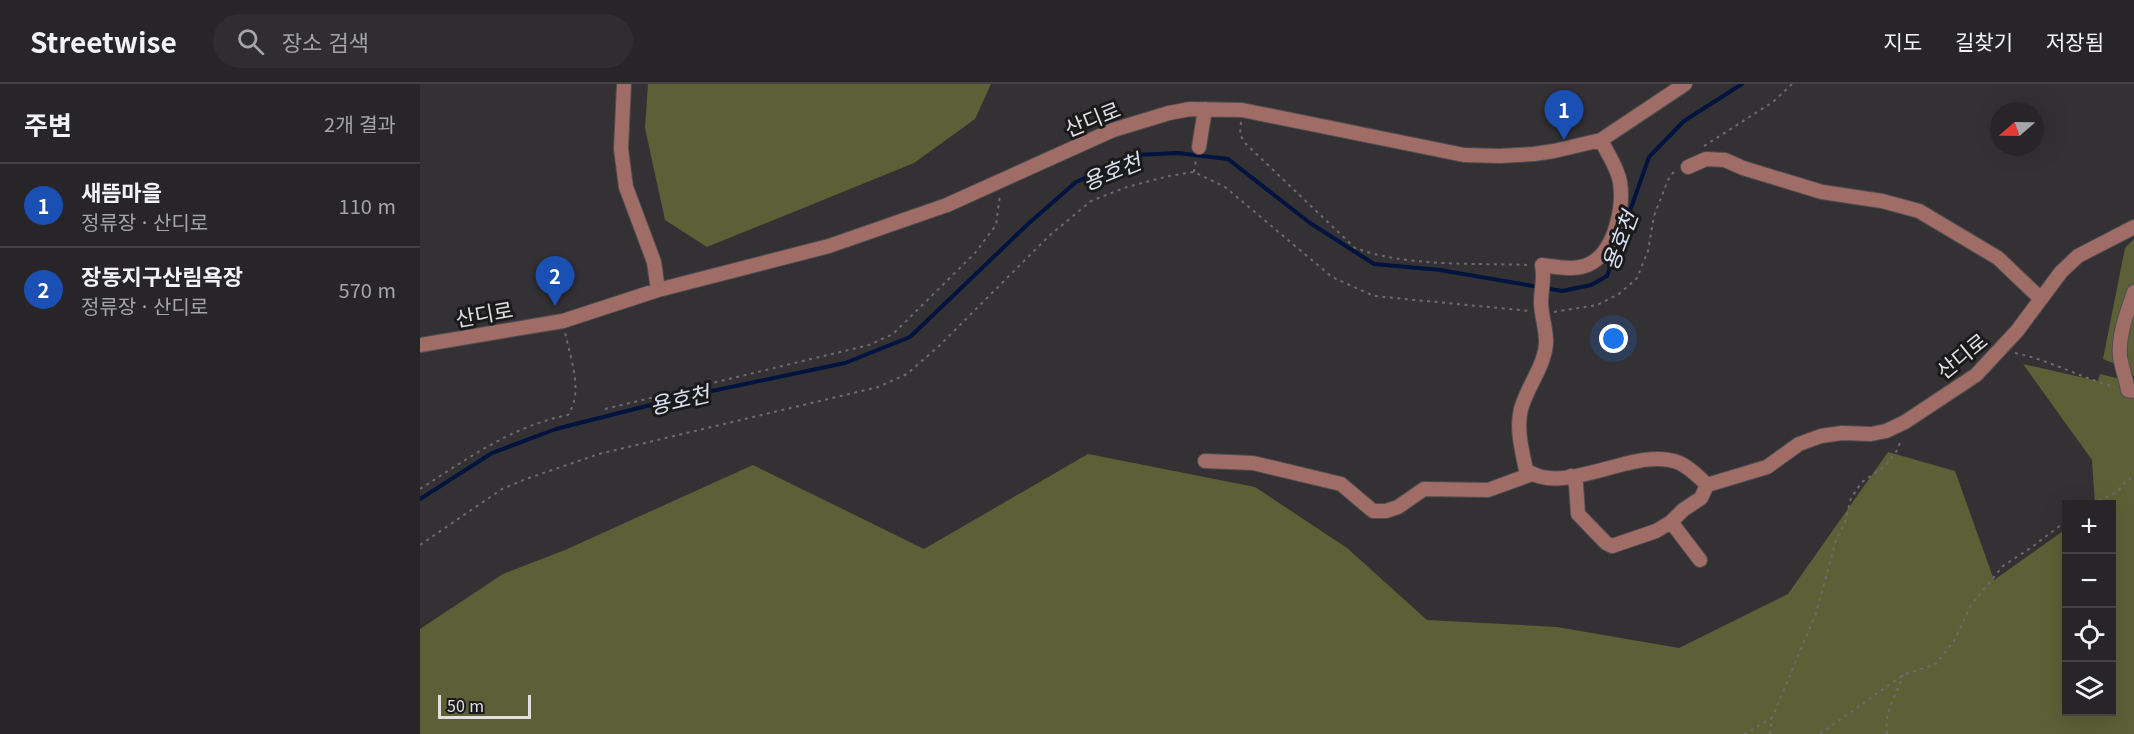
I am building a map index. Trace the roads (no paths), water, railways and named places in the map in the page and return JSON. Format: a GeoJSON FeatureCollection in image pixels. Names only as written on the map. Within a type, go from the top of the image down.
{"type":"FeatureCollection","features":[{"type":"Feature","properties":{"kind":"street"},"geometry":{"type":"LineString","coordinates":[[624,84],[621,149],[626,187],[654,261],[658,290]]}},
{"type":"Feature","properties":{"kind":"street","name":"산디로"},"geometry":{"type":"LineString","coordinates":[[420,345],[563,321],[658,290],[829,246],[946,205],[1122,128],[1169,113],[1190,109],[1242,110],[1464,155],[1500,156],[1544,153],[1601,140],[1685,84]]}},
{"type":"Feature","properties":{"kind":"street"},"geometry":{"type":"LineString","coordinates":[[1199,147],[1205,109]]}},
{"type":"Feature","properties":{"kind":"street"},"geometry":{"type":"LineString","coordinates":[[1572,476],[1576,484],[1578,514],[1606,543],[1612,546],[1656,531],[1671,522],[1683,510],[1701,498],[1707,484],[1678,462],[1661,459],[1640,461],[1572,476],[1552,477],[1532,474],[1526,470],[1519,435],[1520,411],[1540,365],[1546,344],[1541,307],[1543,271],[1572,268],[1593,262],[1607,246],[1619,219],[1622,202],[1620,180],[1601,140]]}},
{"type":"Feature","properties":{"kind":"street"},"geometry":{"type":"LineString","coordinates":[[1683,166],[1706,159],[1725,160],[1743,168],[1822,192],[1882,201],[1919,211],[1998,258],[2041,299]]}},
{"type":"Feature","properties":{"kind":"street","name":"산디로"},"geometry":{"type":"LineString","coordinates":[[1707,484],[1767,467],[1799,444],[1821,436],[1842,433],[1871,434],[1886,431],[1903,423],[1976,375],[2001,350],[2061,272],[2078,256],[2134,227]]}},
{"type":"Feature","properties":{"kind":"street"},"geometry":{"type":"LineString","coordinates":[[2131,391],[2120,359],[2120,343],[2134,292]]}},
{"type":"Feature","properties":{"kind":"street"},"geometry":{"type":"LineString","coordinates":[[1205,461],[1253,463],[1341,484],[1373,511],[1386,511],[1398,507],[1424,489],[1488,490],[1532,474]]}},
{"type":"Feature","properties":{"kind":"street"},"geometry":{"type":"LineString","coordinates":[[1671,522],[1700,560]]}},
{"type":"Feature","properties":{"kind":"waterway","name":"용호천"},"geometry":{"type":"LineString","coordinates":[[420,499],[492,453],[556,429],[674,399],[845,363],[910,337],[1028,224],[1076,182],[1135,155],[1178,153],[1228,159],[1310,223],[1374,264],[1440,270],[1562,291],[1591,285],[1607,276],[1649,157],[1684,121],[1742,84]]}},
{"type":"Feature","properties":{"kind":"place","name":"새뜸마을"},"geometry":{"type":"Point","coordinates":[1564,140]}},
{"type":"Feature","properties":{"kind":"place","name":"장동지구산림욕장"},"geometry":{"type":"Point","coordinates":[555,306]}}]}
